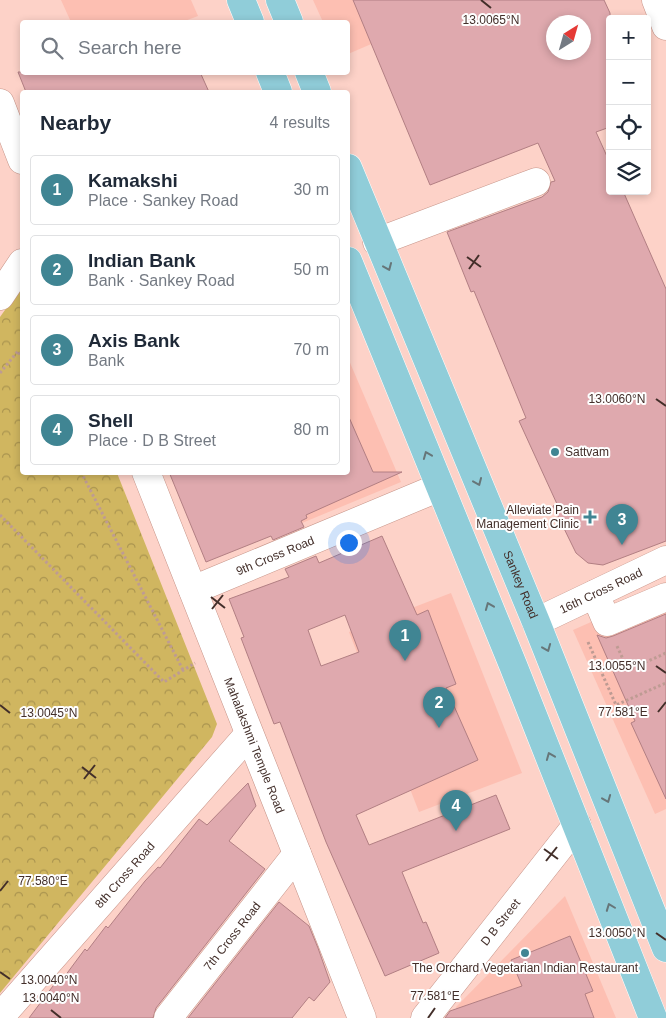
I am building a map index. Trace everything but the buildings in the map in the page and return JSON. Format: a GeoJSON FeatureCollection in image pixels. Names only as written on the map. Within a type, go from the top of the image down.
{"type":"FeatureCollection","features":[{"type":"Feature","properties":{"kind":"main road"},"geometry":{"type":"LineString","coordinates":[[240,0],[249,20]]}},
{"type":"Feature","properties":{"kind":"main road"},"geometry":{"type":"LineString","coordinates":[[280,0],[288,20]]}},
{"type":"Feature","properties":{"kind":"main road"},"geometry":{"type":"LineString","coordinates":[[271,75],[277,90]]}},
{"type":"Feature","properties":{"kind":"main road"},"geometry":{"type":"LineString","coordinates":[[310,75],[316,90]]}},
{"type":"Feature","properties":{"kind":"main road","name":"Sankey Road"},"geometry":{"type":"LineString","coordinates":[[350,173],[536,622],[666,948]]}},
{"type":"Feature","properties":{"kind":"main road"},"geometry":{"type":"LineString","coordinates":[[350,266],[577,825],[653,1018]]}},
{"type":"Feature","properties":{"kind":"street"},"geometry":{"type":"LineString","coordinates":[[656,0],[666,26]]}},
{"type":"Feature","properties":{"kind":"street"},"geometry":{"type":"LineString","coordinates":[[0,103],[20,155]]}},
{"type":"Feature","properties":{"kind":"street"},"geometry":{"type":"LineString","coordinates":[[377,242],[536,182]]}},
{"type":"Feature","properties":{"kind":"street"},"geometry":{"type":"LineString","coordinates":[[0,296],[20,267]]}},
{"type":"Feature","properties":{"kind":"street","name":"Mahalakshmi Temple Road"},"geometry":{"type":"LineString","coordinates":[[147,475],[362,1018]]}},
{"type":"Feature","properties":{"kind":"street","name":"9th Cross Road"},"geometry":{"type":"LineString","coordinates":[[193,590],[440,487]]}},
{"type":"Feature","properties":{"kind":"street","name":"16th Cross Road"},"geometry":{"type":"LineString","coordinates":[[536,622],[666,560]]}},
{"type":"Feature","properties":{"kind":"street"},"geometry":{"type":"LineString","coordinates":[[595,594],[610,630],[666,597]]}},
{"type":"Feature","properties":{"kind":"street","name":"8th Cross Road"},"geometry":{"type":"LineString","coordinates":[[0,1017],[249,734]]}},
{"type":"Feature","properties":{"kind":"street","name":"D B Street"},"geometry":{"type":"LineString","coordinates":[[424,1018],[577,825]]}},
{"type":"Feature","properties":{"kind":"street","name":"7th Cross Road"},"geometry":{"type":"LineString","coordinates":[[168,1018],[297,854]]}},
{"type":"Feature","properties":{"kind":"path"},"geometry":{"type":"LineString","coordinates":[[0,373],[18,351],[20,356]]}},
{"type":"Feature","properties":{"kind":"path"},"geometry":{"type":"LineString","coordinates":[[0,515],[164,682],[184,670],[83,475]]}},
{"type":"Feature","properties":{"kind":"path"},"geometry":{"type":"LineString","coordinates":[[666,653],[628,670],[610,630],[584,632],[616,705],[666,683]]}},
{"type":"Feature","properties":{"kind":"shaded area"},"geometry":{"type":"Polygon","coordinates":[[[61,0],[191,0],[198,16],[187,20],[70,20],[61,0]]]}},
{"type":"Feature","properties":{"kind":"shaded area"},"geometry":{"type":"Polygon","coordinates":[[[313,0],[474,0],[350,53],[350,20],[322,20],[313,0]]]}},
{"type":"Feature","properties":{"kind":"shaded area"},"geometry":{"type":"Polygon","coordinates":[[[350,363],[401,482],[290,528],[345,475],[350,475],[350,363]]]}},
{"type":"Feature","properties":{"kind":"shaded area"},"geometry":{"type":"Polygon","coordinates":[[[666,589],[666,809],[655,814],[573,630],[666,589]]]}},
{"type":"Feature","properties":{"kind":"shaded area"},"geometry":{"type":"Polygon","coordinates":[[[451,593],[522,773],[419,812],[349,632],[451,593]]]}},
{"type":"Feature","properties":{"kind":"shaded area"},"geometry":{"type":"Polygon","coordinates":[[[565,896],[616,1018],[461,1018],[456,1007],[565,896]]]}},
{"type":"Feature","properties":{"kind":"green space"},"geometry":{"type":"Polygon","coordinates":[[[20,289],[20,475],[118,475],[217,724],[212,737],[0,993],[0,317],[20,289]]]}},
{"type":"Feature","properties":{"kind":"place","name":"Sattvam"},"geometry":{"type":"Point","coordinates":[555,452]}},
{"type":"Feature","properties":{"kind":"place","name":"Alleviate Pain Management Clinic"},"geometry":{"type":"Point","coordinates":[590,517]}},
{"type":"Feature","properties":{"kind":"place","name":"Axis Bank"},"geometry":{"type":"Point","coordinates":[622,545]}},
{"type":"Feature","properties":{"kind":"place","name":"Kamakshi"},"geometry":{"type":"Point","coordinates":[405,661]}},
{"type":"Feature","properties":{"kind":"place","name":"Indian Bank"},"geometry":{"type":"Point","coordinates":[439,728]}},
{"type":"Feature","properties":{"kind":"place","name":"Shell"},"geometry":{"type":"Point","coordinates":[456,831]}},
{"type":"Feature","properties":{"kind":"place","name":"The Orchard Vegetarian Indian Restaurant"},"geometry":{"type":"Point","coordinates":[525,953]}}]}
